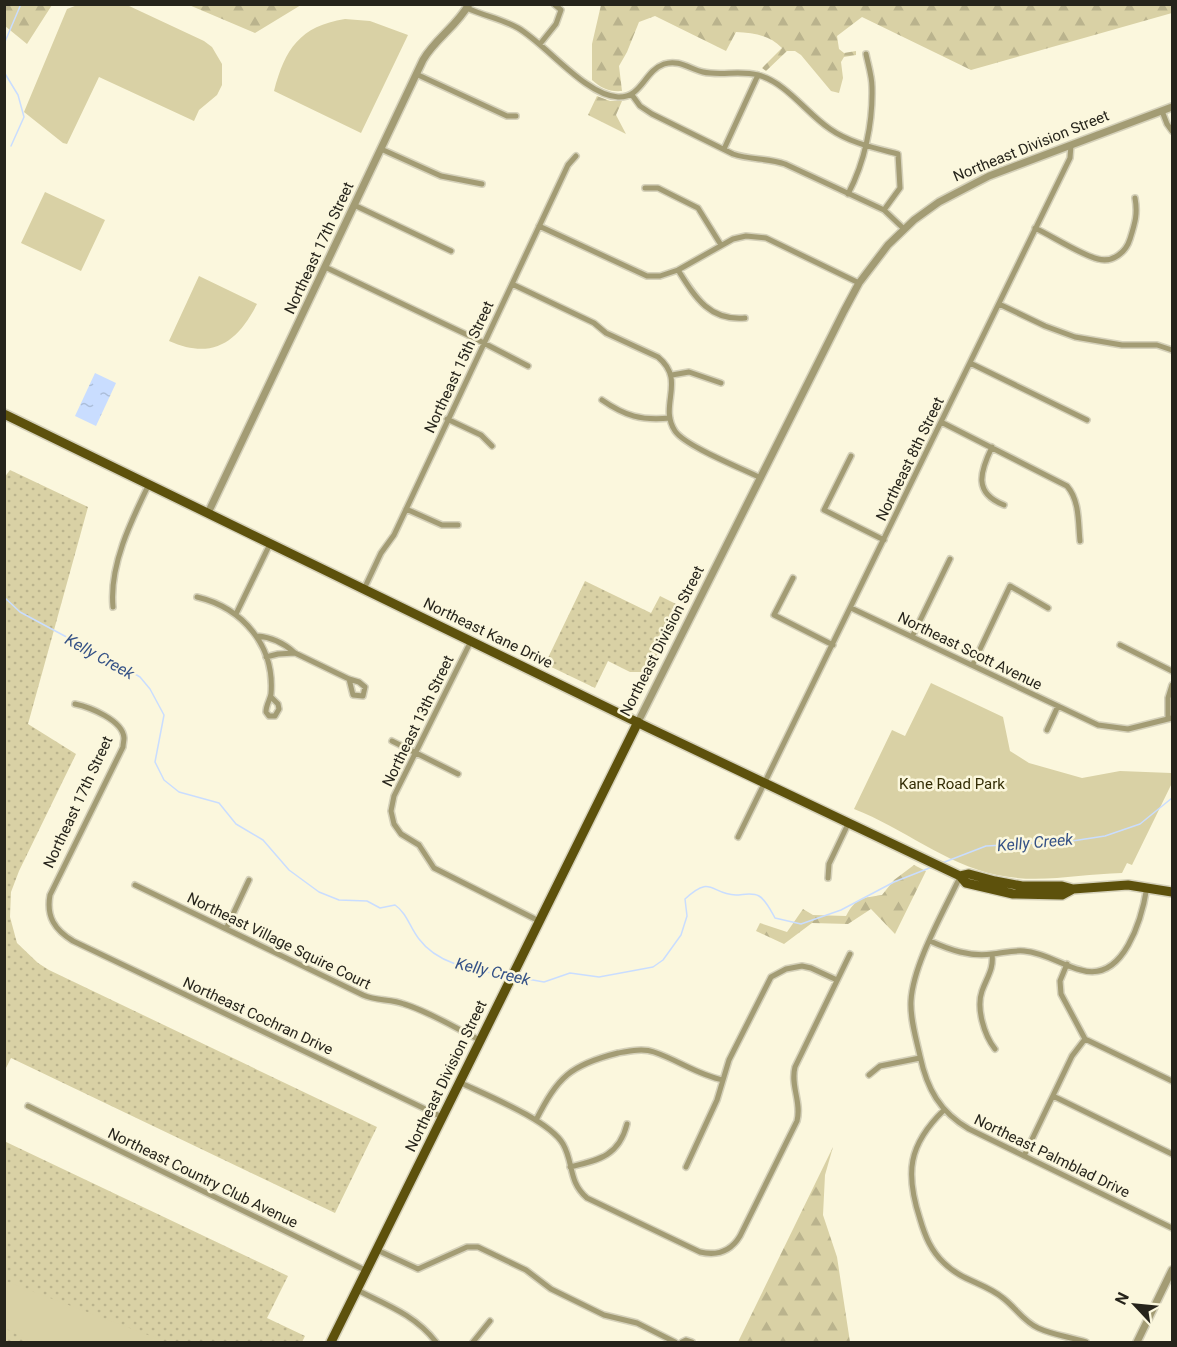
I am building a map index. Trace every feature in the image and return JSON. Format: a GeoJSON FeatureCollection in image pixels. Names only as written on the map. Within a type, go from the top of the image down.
{"type":"FeatureCollection","features":[{"type":"Feature","properties":{"kind":"main road","name":"Northeast Kane Drive"},"geometry":{"type":"LineString","coordinates":[[4,414],[960,876],[966,883],[1013,894],[1062,895],[1073,889],[1117,885],[1173,892]]}},
{"type":"Feature","properties":{"kind":"main road","name":"Northeast Division Street"},"geometry":{"type":"LineString","coordinates":[[331,1342],[638,722]]}},
{"type":"Feature","properties":{"kind":"street"},"geometry":{"type":"LineString","coordinates":[[540,44],[559,18],[561,10],[554,4]]}},
{"type":"Feature","properties":{"kind":"street"},"geometry":{"type":"LineString","coordinates":[[468,6],[486,17],[512,24],[599,91],[617,97],[632,95],[653,70],[670,63],[687,65],[702,72],[758,75],[785,89],[830,129],[865,145],[898,154],[900,188],[884,210]]}},
{"type":"Feature","properties":{"kind":"street","name":"Northeast 17th Street"},"geometry":{"type":"LineString","coordinates":[[208,513],[416,74],[431,47],[468,6]]}},
{"type":"Feature","properties":{"kind":"street"},"geometry":{"type":"LineString","coordinates":[[848,194],[858,175],[865,145],[872,86],[866,54]]}},
{"type":"Feature","properties":{"kind":"street"},"geometry":{"type":"LineString","coordinates":[[416,74],[507,116],[516,116]]}},
{"type":"Feature","properties":{"kind":"street"},"geometry":{"type":"LineString","coordinates":[[724,148],[758,75]]}},
{"type":"Feature","properties":{"kind":"street"},"geometry":{"type":"LineString","coordinates":[[632,95],[640,106],[651,114],[743,158],[768,159],[785,164],[884,210],[904,229]]}},
{"type":"Feature","properties":{"kind":"street","name":"Northeast Division Street"},"geometry":{"type":"LineString","coordinates":[[638,722],[859,283],[878,256],[904,229],[930,208],[968,186],[1173,107]]}},
{"type":"Feature","properties":{"kind":"street"},"geometry":{"type":"LineString","coordinates":[[1162,111],[1167,124],[1173,131]]}},
{"type":"Feature","properties":{"kind":"street","name":"Northeast 8th Street"},"geometry":{"type":"LineString","coordinates":[[738,837],[1070,158],[1071,145]]}},
{"type":"Feature","properties":{"kind":"street"},"geometry":{"type":"LineString","coordinates":[[381,148],[441,176],[482,184]]}},
{"type":"Feature","properties":{"kind":"street","name":"Northeast 15th Street"},"geometry":{"type":"LineString","coordinates":[[364,589],[406,509],[568,165],[576,156]]}},
{"type":"Feature","properties":{"kind":"street"},"geometry":{"type":"LineString","coordinates":[[645,188],[658,188],[698,208],[721,245]]}},
{"type":"Feature","properties":{"kind":"street"},"geometry":{"type":"LineString","coordinates":[[1035,228],[1098,259],[1112,258],[1124,250],[1128,244],[1138,212],[1135,198]]}},
{"type":"Feature","properties":{"kind":"street"},"geometry":{"type":"LineString","coordinates":[[354,205],[451,250]]}},
{"type":"Feature","properties":{"kind":"street"},"geometry":{"type":"LineString","coordinates":[[539,226],[640,274],[660,276],[678,270],[721,245],[746,236],[766,238],[859,283]]}},
{"type":"Feature","properties":{"kind":"street"},"geometry":{"type":"LineString","coordinates":[[325,267],[528,366]]}},
{"type":"Feature","properties":{"kind":"street"},"geometry":{"type":"LineString","coordinates":[[678,270],[695,297],[708,308],[734,319],[745,318]]}},
{"type":"Feature","properties":{"kind":"street"},"geometry":{"type":"LineString","coordinates":[[512,284],[658,357],[672,375],[670,418],[674,430],[682,439],[760,478]]}},
{"type":"Feature","properties":{"kind":"street"},"geometry":{"type":"LineString","coordinates":[[999,304],[1045,326],[1075,337],[1122,345],[1157,345],[1173,350]]}},
{"type":"Feature","properties":{"kind":"street"},"geometry":{"type":"LineString","coordinates":[[970,363],[1087,420]]}},
{"type":"Feature","properties":{"kind":"street"},"geometry":{"type":"LineString","coordinates":[[672,375],[689,372],[721,383]]}},
{"type":"Feature","properties":{"kind":"street"},"geometry":{"type":"LineString","coordinates":[[602,400],[640,419],[670,418]]}},
{"type":"Feature","properties":{"kind":"street"},"geometry":{"type":"LineString","coordinates":[[447,419],[481,435],[492,446]]}},
{"type":"Feature","properties":{"kind":"street"},"geometry":{"type":"LineString","coordinates":[[941,422],[1067,486],[1075,497],[1080,541]]}},
{"type":"Feature","properties":{"kind":"street"},"geometry":{"type":"LineString","coordinates":[[992,447],[983,466],[982,482],[989,496],[994,501],[1005,505]]}},
{"type":"Feature","properties":{"kind":"street"},"geometry":{"type":"LineString","coordinates":[[851,456],[824,510],[884,540]]}},
{"type":"Feature","properties":{"kind":"street"},"geometry":{"type":"LineString","coordinates":[[113,607],[111,590],[124,539],[149,484]]}},
{"type":"Feature","properties":{"kind":"street"},"geometry":{"type":"LineString","coordinates":[[406,509],[442,525],[458,525]]}},
{"type":"Feature","properties":{"kind":"street"},"geometry":{"type":"LineString","coordinates":[[236,614],[270,544]]}},
{"type":"Feature","properties":{"kind":"street"},"geometry":{"type":"LineString","coordinates":[[912,637],[950,559]]}},
{"type":"Feature","properties":{"kind":"street"},"geometry":{"type":"LineString","coordinates":[[792,578],[774,615],[833,645]]}},
{"type":"Feature","properties":{"kind":"street"},"geometry":{"type":"LineString","coordinates":[[972,664],[1010,586],[1048,608]]}},
{"type":"Feature","properties":{"kind":"street"},"geometry":{"type":"LineString","coordinates":[[197,597],[216,603],[236,614],[257,636],[270,673],[271,697]]}},
{"type":"Feature","properties":{"kind":"street","name":"Northeast Scott Avenue"},"geometry":{"type":"LineString","coordinates":[[851,608],[1098,724],[1121,729],[1143,726],[1170,718]]}},
{"type":"Feature","properties":{"kind":"street"},"geometry":{"type":"LineString","coordinates":[[257,636],[270,638],[349,680]]}},
{"type":"Feature","properties":{"kind":"street","name":"Northeast 13th Street"},"geometry":{"type":"LineString","coordinates":[[471,641],[394,796],[391,811],[397,829],[419,845],[434,868],[539,921]]}},
{"type":"Feature","properties":{"kind":"street"},"geometry":{"type":"LineString","coordinates":[[1120,645],[1173,671]]}},
{"type":"Feature","properties":{"kind":"street"},"geometry":{"type":"LineString","coordinates":[[266,657],[295,653]]}},
{"type":"Feature","properties":{"kind":"street"},"geometry":{"type":"LineString","coordinates":[[1170,718],[1168,698],[1173,685]]}},
{"type":"Feature","properties":{"kind":"street","name":"Northeast 17th Street"},"geometry":{"type":"LineString","coordinates":[[63,935],[51,917],[50,895],[123,747],[124,737],[117,724],[89,707],[75,704]]}},
{"type":"Feature","properties":{"kind":"street"},"geometry":{"type":"LineString","coordinates":[[1047,730],[1058,706]]}},
{"type":"Feature","properties":{"kind":"street"},"geometry":{"type":"LineString","coordinates":[[392,741],[458,774]]}},
{"type":"Feature","properties":{"kind":"street"},"geometry":{"type":"LineString","coordinates":[[828,878],[829,864],[849,822]]}},
{"type":"Feature","properties":{"kind":"street","name":"Northeast Palmblad Drive"},"geometry":{"type":"LineString","coordinates":[[960,876],[916,974],[911,999],[911,1013],[920,1059],[929,1087],[944,1110],[969,1129],[1173,1228]]}},
{"type":"Feature","properties":{"kind":"street"},"geometry":{"type":"LineString","coordinates":[[226,929],[249,880]]}},
{"type":"Feature","properties":{"kind":"street","name":"Northeast Village Squire Court"},"geometry":{"type":"LineString","coordinates":[[135,885],[363,995],[414,1008],[480,1040]]}},
{"type":"Feature","properties":{"kind":"street"},"geometry":{"type":"LineString","coordinates":[[930,940],[959,952],[974,955],[1010,951],[1030,952],[1048,956],[1089,972],[1102,970],[1116,962],[1125,950],[1139,922],[1147,887]]}},
{"type":"Feature","properties":{"kind":"street","name":"Northeast Cochran Drive"},"geometry":{"type":"LineString","coordinates":[[63,935],[442,1117]]}},
{"type":"Feature","properties":{"kind":"street"},"geometry":{"type":"LineString","coordinates":[[459,1082],[536,1120],[556,1134],[563,1143],[577,1188],[593,1201],[700,1252],[713,1254],[726,1250],[740,1236],[797,1121],[799,1107],[792,1080],[795,1067],[850,954]]}},
{"type":"Feature","properties":{"kind":"street"},"geometry":{"type":"LineString","coordinates":[[992,954],[992,968],[981,992],[980,1004],[987,1039],[995,1049]]}},
{"type":"Feature","properties":{"kind":"street"},"geometry":{"type":"LineString","coordinates":[[1067,964],[1060,981],[1061,994],[1085,1039],[1173,1082]]}},
{"type":"Feature","properties":{"kind":"street"},"geometry":{"type":"LineString","coordinates":[[686,1167],[717,1100],[729,1060],[771,977],[786,969],[802,966],[837,980]]}},
{"type":"Feature","properties":{"kind":"street"},"geometry":{"type":"LineString","coordinates":[[1024,1155],[1072,1056],[1085,1039]]}},
{"type":"Feature","properties":{"kind":"street"},"geometry":{"type":"LineString","coordinates":[[536,1120],[554,1089],[573,1070],[596,1059],[628,1051],[654,1052],[710,1078],[723,1080]]}},
{"type":"Feature","properties":{"kind":"street"},"geometry":{"type":"LineString","coordinates":[[869,1075],[880,1066],[920,1059]]}},
{"type":"Feature","properties":{"kind":"street"},"geometry":{"type":"LineString","coordinates":[[1053,1096],[1173,1154]]}},
{"type":"Feature","properties":{"kind":"street","name":"Northeast Country Club Avenue"},"geometry":{"type":"LineString","coordinates":[[28,1106],[367,1270]]}},
{"type":"Feature","properties":{"kind":"street"},"geometry":{"type":"LineString","coordinates":[[944,1110],[921,1138],[914,1156],[911,1176],[914,1200],[933,1251],[956,1274],[1004,1298],[1018,1314],[1036,1327],[1086,1342]]}},
{"type":"Feature","properties":{"kind":"street"},"geometry":{"type":"LineString","coordinates":[[570,1167],[590,1162],[616,1148],[624,1138],[627,1124]]}},
{"type":"Feature","properties":{"kind":"street"},"geometry":{"type":"LineString","coordinates":[[377,1250],[418,1269],[467,1247],[478,1247],[526,1270],[551,1289],[594,1310],[609,1317],[637,1323],[675,1342]]}},
{"type":"Feature","properties":{"kind":"street"},"geometry":{"type":"LineString","coordinates":[[726,1250],[730,1257]]}},
{"type":"Feature","properties":{"kind":"street"},"geometry":{"type":"LineString","coordinates":[[1137,1342],[1173,1270]]}},
{"type":"Feature","properties":{"kind":"street"},"geometry":{"type":"LineString","coordinates":[[357,1290],[410,1316],[423,1326],[436,1342]]}},
{"type":"Feature","properties":{"kind":"street"},"geometry":{"type":"LineString","coordinates":[[473,1342],[490,1321]]}},
{"type":"Feature","properties":{"kind":"street"},"geometry":{"type":"LineString","coordinates":[[682,1342],[686,1340],[692,1342]]}},
{"type":"Feature","properties":{"kind":"green space"},"geometry":{"type":"Polygon","coordinates":[[[80,4],[127,5],[204,41],[212,47],[222,64],[222,85],[217,95],[199,110],[194,121],[99,77],[67,144],[63,143],[24,112],[67,9],[80,4]]]}},
{"type":"Feature","properties":{"kind":"green space"},"geometry":{"type":"Polygon","coordinates":[[[1172,4],[1172,13],[971,70],[862,17],[837,36],[839,49],[844,53],[856,51],[856,55],[844,57],[841,62],[843,78],[839,93],[831,91],[795,51],[787,51],[766,71],[762,68],[782,48],[766,37],[736,32],[726,51],[655,16],[639,22],[619,66],[622,91],[613,91],[592,80],[592,44],[601,5],[1172,4]]]}},
{"type":"Feature","properties":{"kind":"green space"},"geometry":{"type":"Polygon","coordinates":[[[4,5],[52,5],[27,44],[5,26],[4,5]]]}},
{"type":"Feature","properties":{"kind":"green space"},"geometry":{"type":"Polygon","coordinates":[[[189,5],[301,5],[255,33],[189,5]]]}},
{"type":"Feature","properties":{"kind":"green space"},"geometry":{"type":"Polygon","coordinates":[[[345,19],[370,21],[408,35],[361,133],[274,91],[283,63],[297,42],[316,27],[345,19]]]}},
{"type":"Feature","properties":{"kind":"green space"},"geometry":{"type":"Polygon","coordinates":[[[597,96],[610,101],[622,101],[616,115],[626,134],[588,115],[597,96]]]}},
{"type":"Feature","properties":{"kind":"green space"},"geometry":{"type":"Polygon","coordinates":[[[45,192],[105,220],[81,271],[21,243],[45,192]]]}},
{"type":"Feature","properties":{"kind":"green space"},"geometry":{"type":"Polygon","coordinates":[[[199,276],[257,304],[241,329],[232,338],[210,348],[198,349],[169,341],[199,276]]]}},
{"type":"Feature","properties":{"kind":"green space"},"geometry":{"type":"Polygon","coordinates":[[[10,470],[88,507],[28,724],[76,754],[11,892],[10,917],[17,943],[49,970],[377,1127],[335,1213],[11,1058],[5,1070],[4,478],[10,470]]]}},
{"type":"Feature","properties":{"kind":"green space"},"geometry":{"type":"Polygon","coordinates":[[[585,581],[651,613],[660,596],[684,608],[649,672],[630,672],[608,661],[595,688],[545,664],[585,581]]]}},
{"type":"Feature","properties":{"kind":"green space","name":"Kane Road Park"},"geometry":{"type":"Polygon","coordinates":[[[931,683],[1003,717],[1010,751],[1029,763],[1082,778],[1120,771],[1171,773],[1172,770],[1172,783],[1132,865],[1127,863],[1122,873],[1060,878],[1028,879],[997,875],[960,863],[854,809],[892,730],[905,736],[931,683]]]}},
{"type":"Feature","properties":{"kind":"green space"},"geometry":{"type":"Polygon","coordinates":[[[914,865],[926,871],[895,934],[871,909],[848,924],[812,923],[784,944],[756,931],[760,923],[787,932],[803,909],[813,915],[846,916],[857,902],[882,895],[894,880],[914,865]]]}},
{"type":"Feature","properties":{"kind":"green space"},"geometry":{"type":"Polygon","coordinates":[[[4,1141],[288,1276],[267,1318],[305,1336],[302,1342],[5,1342],[4,1141]]]}},
{"type":"Feature","properties":{"kind":"green space"},"geometry":{"type":"Polygon","coordinates":[[[833,1147],[825,1175],[823,1215],[837,1257],[850,1342],[738,1342],[833,1147]]]}},
{"type":"Feature","properties":{"kind":"green space"},"geometry":{"type":"Polygon","coordinates":[[[5,1281],[165,1342],[31,1342],[5,1328],[5,1281]]]}},
{"type":"Feature","properties":{"kind":"water"},"geometry":{"type":"Polygon","coordinates":[[[95,373],[116,383],[96,426],[75,416],[95,373]]]}},
{"type":"Feature","properties":{"kind":"waterway","name":"Kelly Creek"},"geometry":{"type":"LineString","coordinates":[[4,44],[21,4]]}},
{"type":"Feature","properties":{"kind":"waterway","name":"Kelly Creek"},"geometry":{"type":"LineString","coordinates":[[4,72],[18,95],[24,117],[11,146]]}},
{"type":"Feature","properties":{"kind":"waterway","name":"Kelly Creek"},"geometry":{"type":"LineString","coordinates":[[4,597],[20,612],[140,677],[150,689],[164,715],[155,762],[164,780],[179,792],[219,803],[236,824],[263,840],[289,870],[319,892],[339,900],[367,901],[380,908],[395,905],[403,912],[419,939],[437,955],[459,965],[508,976]]}},
{"type":"Feature","properties":{"kind":"waterway","name":"Kelly Creek"},"geometry":{"type":"LineString","coordinates":[[942,863],[986,846],[1072,841],[1105,836],[1140,824],[1172,798]]}},
{"type":"Feature","properties":{"kind":"waterway","name":"Kelly Creek"},"geometry":{"type":"LineString","coordinates":[[516,977],[544,982],[570,973],[599,977],[653,967],[663,960],[681,935],[687,916],[685,899],[706,886],[727,894],[759,896],[775,918],[801,924],[841,910],[894,882],[932,867]]}}]}
